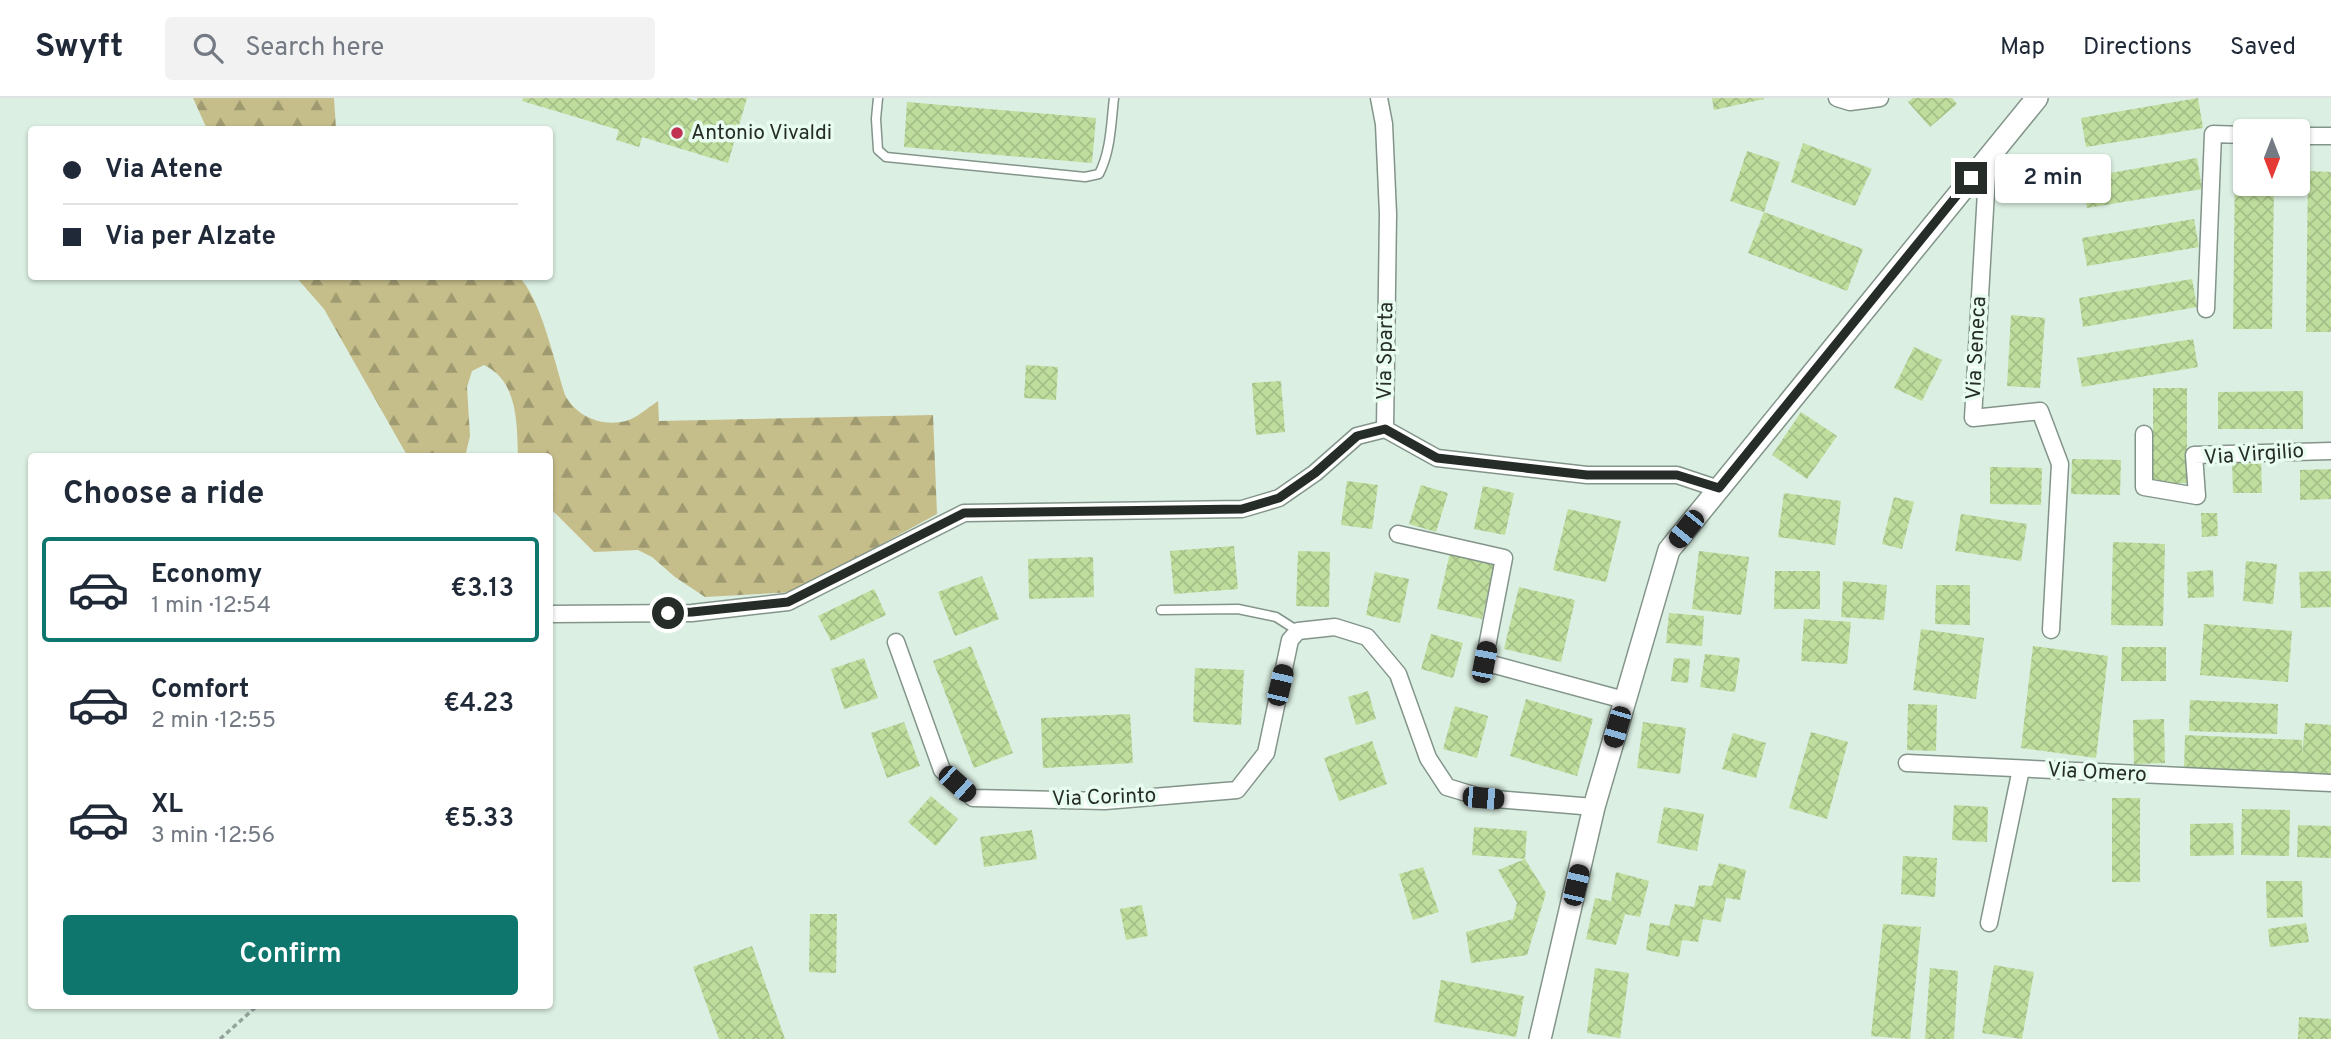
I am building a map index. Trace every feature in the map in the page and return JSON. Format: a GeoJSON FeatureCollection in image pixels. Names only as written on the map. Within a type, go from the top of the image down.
{"type":"FeatureCollection","features":[{"type":"Feature","properties":{"kind":"street","name":"Via Sparta"},"geometry":{"type":"LineString","coordinates":[[1379,98],[1384,124],[1388,214],[1385,429],[1437,458],[1587,475],[1677,475],[1719,488]]}},
{"type":"Feature","properties":{"kind":"street"},"geometry":{"type":"LineString","coordinates":[[1837,98],[1850,102],[1880,98]]}},
{"type":"Feature","properties":{"kind":"street"},"geometry":{"type":"LineString","coordinates":[[1540,1039],[1594,807],[1669,550],[2037,98]]}},
{"type":"Feature","properties":{"kind":"street"},"geometry":{"type":"LineString","coordinates":[[2206,309],[2213,135],[2233,135]]}},
{"type":"Feature","properties":{"kind":"street"},"geometry":{"type":"LineString","coordinates":[[2310,136],[2331,136]]}},
{"type":"Feature","properties":{"kind":"street","name":"Via Seneca"},"geometry":{"type":"LineString","coordinates":[[1988,157],[1972,418],[2039,411],[2060,464],[2051,630]]}},
{"type":"Feature","properties":{"kind":"street"},"geometry":{"type":"LineString","coordinates":[[553,614],[692,612],[788,602],[964,513],[1242,509],[1279,498],[1315,473],[1357,436],[1385,429]]}},
{"type":"Feature","properties":{"kind":"street","name":"Via Virgilio"},"geometry":{"type":"LineString","coordinates":[[2144,434],[2144,487],[2197,496],[2194,455],[2331,451]]}},
{"type":"Feature","properties":{"kind":"street"},"geometry":{"type":"LineString","coordinates":[[1398,534],[1504,558],[1484,662],[1624,700]]}},
{"type":"Feature","properties":{"kind":"street"},"geometry":{"type":"LineString","coordinates":[[1298,631],[1335,627],[1367,637],[1398,674],[1428,758],[1447,787],[1483,798],[1594,807]]}},
{"type":"Feature","properties":{"kind":"street","name":"Via Corinto"},"geometry":{"type":"LineString","coordinates":[[895,642],[942,770],[973,798],[1105,801],[1237,790],[1266,753],[1290,640],[1298,631]]}},
{"type":"Feature","properties":{"kind":"street"},"geometry":{"type":"LineString","coordinates":[[1908,763],[2021,769]]}},
{"type":"Feature","properties":{"kind":"street","name":"Via Omero"},"geometry":{"type":"LineString","coordinates":[[1989,923],[2021,769],[2331,783]]}},
{"type":"Feature","properties":{"kind":"lane"},"geometry":{"type":"LineString","coordinates":[[878,98],[878,150],[886,157],[1085,177],[1099,174],[1102,169],[1108,151],[1114,98]]}},
{"type":"Feature","properties":{"kind":"lane"},"geometry":{"type":"LineString","coordinates":[[1161,610],[1238,610],[1276,617],[1298,631]]}},
{"type":"Feature","properties":{"kind":"path"},"geometry":{"type":"LineString","coordinates":[[220,1039],[254,1009]]}},
{"type":"Feature","properties":{"kind":"green space"},"geometry":{"type":"Polygon","coordinates":[[[193,98],[334,98],[336,126],[206,126],[193,98]]]}},
{"type":"Feature","properties":{"kind":"green space"},"geometry":{"type":"Polygon","coordinates":[[[299,280],[521,280],[541,316],[565,395],[577,410],[601,422],[629,420],[658,401],[659,421],[933,415],[937,514],[794,592],[705,597],[675,577],[652,557],[638,550],[594,552],[553,511],[553,453],[518,453],[516,417],[509,392],[504,381],[484,365],[472,371],[467,387],[470,436],[466,453],[406,453],[324,309],[299,280]]]}},
{"type":"Feature","properties":{"kind":"building","name":"Antonio Vivaldi"},"geometry":{"type":"Polygon","coordinates":[[[523,98],[688,98],[697,101],[697,98],[747,98],[728,163],[642,137],[639,147],[616,140],[619,130],[522,101],[523,98]]]}},
{"type":"Feature","properties":{"kind":"building"},"geometry":{"type":"Polygon","coordinates":[[[1712,98],[1763,98],[1764,99],[1714,110],[1712,98]]]}},
{"type":"Feature","properties":{"kind":"building"},"geometry":{"type":"Polygon","coordinates":[[[1913,98],[1952,98],[1957,104],[1930,127],[1908,102],[1913,98]]]}},
{"type":"Feature","properties":{"kind":"building"},"geometry":{"type":"Polygon","coordinates":[[[2198,98],[2203,128],[2086,147],[2081,118],[2198,98]]]}},
{"type":"Feature","properties":{"kind":"building"},"geometry":{"type":"Polygon","coordinates":[[[907,102],[1096,118],[1092,163],[904,147],[907,102]]]}},
{"type":"Feature","properties":{"kind":"building"},"geometry":{"type":"Polygon","coordinates":[[[1803,143],[1872,169],[1855,206],[1791,182],[1803,143]]]}},
{"type":"Feature","properties":{"kind":"building"},"geometry":{"type":"Polygon","coordinates":[[[1747,151],[1780,162],[1764,212],[1730,201],[1747,151]]]}},
{"type":"Feature","properties":{"kind":"building"},"geometry":{"type":"Polygon","coordinates":[[[2197,158],[2202,189],[2087,208],[2081,178],[2197,158]]]}},
{"type":"Feature","properties":{"kind":"building"},"geometry":{"type":"Polygon","coordinates":[[[2310,171],[2331,172],[2331,332],[2306,332],[2310,171]]]}},
{"type":"Feature","properties":{"kind":"building"},"geometry":{"type":"Polygon","coordinates":[[[2235,196],[2274,196],[2272,329],[2233,329],[2235,196]]]}},
{"type":"Feature","properties":{"kind":"building"},"geometry":{"type":"Polygon","coordinates":[[[1764,212],[1863,249],[1847,291],[1748,253],[1764,212]]]}},
{"type":"Feature","properties":{"kind":"building"},"geometry":{"type":"Polygon","coordinates":[[[2194,219],[2199,247],[2087,266],[2082,238],[2194,219]]]}},
{"type":"Feature","properties":{"kind":"building"},"geometry":{"type":"Polygon","coordinates":[[[2192,279],[2197,307],[2083,327],[2079,298],[2192,279]]]}},
{"type":"Feature","properties":{"kind":"building"},"geometry":{"type":"Polygon","coordinates":[[[2011,315],[2045,318],[2040,388],[2007,386],[2011,315]]]}},
{"type":"Feature","properties":{"kind":"building"},"geometry":{"type":"Polygon","coordinates":[[[2193,339],[2198,367],[2082,387],[2077,358],[2193,339]]]}},
{"type":"Feature","properties":{"kind":"building"},"geometry":{"type":"Polygon","coordinates":[[[1914,347],[1942,360],[1922,401],[1894,388],[1914,347]]]}},
{"type":"Feature","properties":{"kind":"building"},"geometry":{"type":"Polygon","coordinates":[[[1026,365],[1058,367],[1056,400],[1024,398],[1026,365]]]}},
{"type":"Feature","properties":{"kind":"building"},"geometry":{"type":"Polygon","coordinates":[[[1281,381],[1285,432],[1256,435],[1252,383],[1281,381]]]}},
{"type":"Feature","properties":{"kind":"building"},"geometry":{"type":"Polygon","coordinates":[[[2153,388],[2187,388],[2187,483],[2153,483],[2153,388]]]}},
{"type":"Feature","properties":{"kind":"building"},"geometry":{"type":"Polygon","coordinates":[[[2303,391],[2303,429],[2218,429],[2218,392],[2303,391]]]}},
{"type":"Feature","properties":{"kind":"building"},"geometry":{"type":"Polygon","coordinates":[[[1801,412],[1837,436],[1807,479],[1772,455],[1801,412]]]}},
{"type":"Feature","properties":{"kind":"building"},"geometry":{"type":"Polygon","coordinates":[[[2072,459],[2121,460],[2120,495],[2071,494],[2072,459]]]}},
{"type":"Feature","properties":{"kind":"building"},"geometry":{"type":"Polygon","coordinates":[[[2261,459],[2262,493],[2233,493],[2232,460],[2261,459]]]}},
{"type":"Feature","properties":{"kind":"building"},"geometry":{"type":"Polygon","coordinates":[[[1990,467],[2042,468],[2041,505],[1990,504],[1990,467]]]}},
{"type":"Feature","properties":{"kind":"building"},"geometry":{"type":"Polygon","coordinates":[[[2331,469],[2331,499],[2300,500],[2300,470],[2331,469]]]}},
{"type":"Feature","properties":{"kind":"building"},"geometry":{"type":"Polygon","coordinates":[[[1347,481],[1378,485],[1372,529],[1341,525],[1347,481]]]}},
{"type":"Feature","properties":{"kind":"building"},"geometry":{"type":"Polygon","coordinates":[[[1421,485],[1448,493],[1436,532],[1409,524],[1421,485]]]}},
{"type":"Feature","properties":{"kind":"building"},"geometry":{"type":"Polygon","coordinates":[[[1483,486],[1514,493],[1505,535],[1474,529],[1483,486]]]}},
{"type":"Feature","properties":{"kind":"building"},"geometry":{"type":"Polygon","coordinates":[[[1784,493],[1841,501],[1835,545],[1778,537],[1784,493]]]}},
{"type":"Feature","properties":{"kind":"building"},"geometry":{"type":"Polygon","coordinates":[[[1894,497],[1914,502],[1902,549],[1882,544],[1894,497]]]}},
{"type":"Feature","properties":{"kind":"building"},"geometry":{"type":"Polygon","coordinates":[[[1568,509],[1621,521],[1606,582],[1553,570],[1568,509]]]}},
{"type":"Feature","properties":{"kind":"building"},"geometry":{"type":"Polygon","coordinates":[[[2201,513],[2217,513],[2218,536],[2202,537],[2201,513]]]}},
{"type":"Feature","properties":{"kind":"building"},"geometry":{"type":"Polygon","coordinates":[[[1961,514],[2027,524],[2021,561],[1955,551],[1961,514]]]}},
{"type":"Feature","properties":{"kind":"building"},"geometry":{"type":"Polygon","coordinates":[[[2113,542],[2165,544],[2163,626],[2111,625],[2113,542]]]}},
{"type":"Feature","properties":{"kind":"building"},"geometry":{"type":"Polygon","coordinates":[[[1234,546],[1238,589],[1174,594],[1170,551],[1234,546]]]}},
{"type":"Feature","properties":{"kind":"building"},"geometry":{"type":"Polygon","coordinates":[[[1298,551],[1330,552],[1329,607],[1296,606],[1298,551]]]}},
{"type":"Feature","properties":{"kind":"building"},"geometry":{"type":"Polygon","coordinates":[[[1699,551],[1749,557],[1741,615],[1692,609],[1699,551]]]}},
{"type":"Feature","properties":{"kind":"building"},"geometry":{"type":"Polygon","coordinates":[[[1450,553],[1495,563],[1482,619],[1437,609],[1450,553]]]}},
{"type":"Feature","properties":{"kind":"building"},"geometry":{"type":"Polygon","coordinates":[[[1093,557],[1094,597],[1029,599],[1028,559],[1093,557]]]}},
{"type":"Feature","properties":{"kind":"building"},"geometry":{"type":"Polygon","coordinates":[[[2246,561],[2277,564],[2273,604],[2243,601],[2246,561]]]}},
{"type":"Feature","properties":{"kind":"building"},"geometry":{"type":"Polygon","coordinates":[[[2213,570],[2214,597],[2188,598],[2187,572],[2213,570]]]}},
{"type":"Feature","properties":{"kind":"building"},"geometry":{"type":"Polygon","coordinates":[[[1775,571],[1820,571],[1820,609],[1774,609],[1775,571]]]}},
{"type":"Feature","properties":{"kind":"building"},"geometry":{"type":"Polygon","coordinates":[[[2331,571],[2331,607],[2301,608],[2299,572],[2331,571]]]}},
{"type":"Feature","properties":{"kind":"building"},"geometry":{"type":"Polygon","coordinates":[[[1375,572],[1409,579],[1400,623],[1366,615],[1375,572]]]}},
{"type":"Feature","properties":{"kind":"building"},"geometry":{"type":"Polygon","coordinates":[[[982,576],[999,619],[955,636],[938,592],[982,576]]]}},
{"type":"Feature","properties":{"kind":"building"},"geometry":{"type":"Polygon","coordinates":[[[1843,581],[1887,585],[1884,620],[1841,617],[1843,581]]]}},
{"type":"Feature","properties":{"kind":"building"},"geometry":{"type":"Polygon","coordinates":[[[1936,585],[1970,585],[1970,625],[1935,624],[1936,585]]]}},
{"type":"Feature","properties":{"kind":"building"},"geometry":{"type":"Polygon","coordinates":[[[1519,587],[1575,600],[1561,662],[1504,649],[1519,587]]]}},
{"type":"Feature","properties":{"kind":"building"},"geometry":{"type":"Polygon","coordinates":[[[874,589],[886,615],[831,641],[818,616],[874,589]]]}},
{"type":"Feature","properties":{"kind":"building"},"geometry":{"type":"Polygon","coordinates":[[[1669,613],[1704,616],[1702,646],[1666,643],[1669,613]]]}},
{"type":"Feature","properties":{"kind":"building"},"geometry":{"type":"Polygon","coordinates":[[[1804,619],[1851,622],[1847,664],[1801,661],[1804,619]]]}},
{"type":"Feature","properties":{"kind":"building"},"geometry":{"type":"Polygon","coordinates":[[[2204,624],[2292,631],[2288,682],[2200,675],[2204,624]]]}},
{"type":"Feature","properties":{"kind":"building"},"geometry":{"type":"Polygon","coordinates":[[[1921,629],[1984,638],[1976,699],[1913,690],[1921,629]]]}},
{"type":"Feature","properties":{"kind":"building"},"geometry":{"type":"Polygon","coordinates":[[[1431,634],[1463,643],[1453,678],[1421,669],[1431,634]]]}},
{"type":"Feature","properties":{"kind":"building"},"geometry":{"type":"Polygon","coordinates":[[[971,646],[1013,753],[974,768],[933,661],[971,646]]]}},
{"type":"Feature","properties":{"kind":"building"},"geometry":{"type":"Polygon","coordinates":[[[2033,646],[2108,656],[2096,758],[2021,748],[2033,646]]]}},
{"type":"Feature","properties":{"kind":"building"},"geometry":{"type":"Polygon","coordinates":[[[2122,647],[2166,647],[2166,681],[2121,681],[2122,647]]]}},
{"type":"Feature","properties":{"kind":"building"},"geometry":{"type":"Polygon","coordinates":[[[1705,654],[1740,658],[1735,692],[1700,687],[1705,654]]]}},
{"type":"Feature","properties":{"kind":"building"},"geometry":{"type":"Polygon","coordinates":[[[864,658],[878,698],[844,709],[831,669],[864,658]]]}},
{"type":"Feature","properties":{"kind":"building"},"geometry":{"type":"Polygon","coordinates":[[[1674,658],[1690,659],[1688,683],[1671,681],[1674,658]]]}},
{"type":"Feature","properties":{"kind":"building"},"geometry":{"type":"Polygon","coordinates":[[[1195,668],[1244,670],[1241,725],[1193,722],[1195,668]]]}},
{"type":"Feature","properties":{"kind":"building"},"geometry":{"type":"Polygon","coordinates":[[[1368,691],[1376,719],[1356,725],[1348,697],[1368,691]]]}},
{"type":"Feature","properties":{"kind":"building"},"geometry":{"type":"Polygon","coordinates":[[[1526,699],[1593,719],[1577,776],[1510,756],[1526,699]]]}},
{"type":"Feature","properties":{"kind":"building"},"geometry":{"type":"Polygon","coordinates":[[[2190,700],[2278,704],[2277,734],[2189,731],[2190,700]]]}},
{"type":"Feature","properties":{"kind":"building"},"geometry":{"type":"Polygon","coordinates":[[[1908,704],[1937,705],[1936,751],[1907,750],[1908,704]]]}},
{"type":"Feature","properties":{"kind":"building"},"geometry":{"type":"Polygon","coordinates":[[[1455,706],[1488,716],[1477,758],[1443,749],[1455,706]]]}},
{"type":"Feature","properties":{"kind":"building"},"geometry":{"type":"Polygon","coordinates":[[[1130,714],[1133,763],[1043,768],[1041,718],[1130,714]]]}},
{"type":"Feature","properties":{"kind":"building"},"geometry":{"type":"Polygon","coordinates":[[[2164,719],[2165,763],[2134,764],[2133,720],[2164,719]]]}},
{"type":"Feature","properties":{"kind":"building"},"geometry":{"type":"Polygon","coordinates":[[[904,722],[920,766],[887,778],[871,733],[904,722]]]}},
{"type":"Feature","properties":{"kind":"building"},"geometry":{"type":"Polygon","coordinates":[[[1643,722],[1686,728],[1680,774],[1637,768],[1643,722]]]}},
{"type":"Feature","properties":{"kind":"building"},"geometry":{"type":"Polygon","coordinates":[[[2305,723],[2331,725],[2331,776],[2184,769],[2185,735],[2302,740],[2302,755],[2305,723]]]}},
{"type":"Feature","properties":{"kind":"building"},"geometry":{"type":"Polygon","coordinates":[[[1811,732],[1848,742],[1827,819],[1789,808],[1811,732]]]}},
{"type":"Feature","properties":{"kind":"building"},"geometry":{"type":"Polygon","coordinates":[[[1733,733],[1766,743],[1756,778],[1722,769],[1733,733]]]}},
{"type":"Feature","properties":{"kind":"building"},"geometry":{"type":"Polygon","coordinates":[[[1372,741],[1387,784],[1339,801],[1324,758],[1372,741]]]}},
{"type":"Feature","properties":{"kind":"building"},"geometry":{"type":"Polygon","coordinates":[[[931,796],[958,819],[936,846],[908,822],[931,796]]]}},
{"type":"Feature","properties":{"kind":"building"},"geometry":{"type":"Polygon","coordinates":[[[2112,798],[2140,798],[2140,882],[2112,882],[2112,798]]]}},
{"type":"Feature","properties":{"kind":"building"},"geometry":{"type":"Polygon","coordinates":[[[1954,805],[1988,807],[1987,842],[1952,840],[1954,805]]]}},
{"type":"Feature","properties":{"kind":"building"},"geometry":{"type":"Polygon","coordinates":[[[1664,807],[1704,814],[1697,851],[1657,843],[1664,807]]]}},
{"type":"Feature","properties":{"kind":"building"},"geometry":{"type":"Polygon","coordinates":[[[2242,809],[2290,810],[2289,856],[2241,855],[2242,809]]]}},
{"type":"Feature","properties":{"kind":"building"},"geometry":{"type":"Polygon","coordinates":[[[2233,823],[2234,855],[2190,856],[2190,824],[2233,823]]]}},
{"type":"Feature","properties":{"kind":"building"},"geometry":{"type":"Polygon","coordinates":[[[2298,825],[2331,826],[2331,858],[2297,857],[2298,825]]]}},
{"type":"Feature","properties":{"kind":"building"},"geometry":{"type":"Polygon","coordinates":[[[1474,827],[1527,831],[1525,859],[1472,855],[1474,827]]]}},
{"type":"Feature","properties":{"kind":"building"},"geometry":{"type":"Polygon","coordinates":[[[1032,830],[1037,859],[984,867],[980,837],[1032,830]]]}},
{"type":"Feature","properties":{"kind":"building"},"geometry":{"type":"Polygon","coordinates":[[[1903,856],[1937,858],[1935,897],[1901,894],[1903,856]]]}},
{"type":"Feature","properties":{"kind":"building"},"geometry":{"type":"Polygon","coordinates":[[[1525,859],[1546,893],[1527,955],[1471,963],[1466,932],[1513,919],[1517,903],[1498,870],[1525,859]]]}},
{"type":"Feature","properties":{"kind":"building"},"geometry":{"type":"Polygon","coordinates":[[[1719,863],[1746,870],[1740,900],[1726,898],[1721,922],[1703,919],[1698,942],[1682,940],[1679,957],[1646,950],[1650,923],[1669,926],[1675,904],[1694,907],[1699,885],[1712,886],[1719,863]]]}},
{"type":"Feature","properties":{"kind":"building"},"geometry":{"type":"Polygon","coordinates":[[[1423,867],[1439,912],[1413,920],[1399,874],[1423,867]]]}},
{"type":"Feature","properties":{"kind":"building"},"geometry":{"type":"Polygon","coordinates":[[[1616,872],[1649,881],[1640,917],[1625,914],[1616,945],[1586,939],[1595,898],[1611,901],[1616,872]]]}},
{"type":"Feature","properties":{"kind":"building"},"geometry":{"type":"Polygon","coordinates":[[[2266,881],[2302,881],[2303,917],[2267,918],[2266,881]]]}},
{"type":"Feature","properties":{"kind":"building"},"geometry":{"type":"Polygon","coordinates":[[[1142,905],[1148,936],[1126,940],[1120,909],[1142,905]]]}},
{"type":"Feature","properties":{"kind":"building"},"geometry":{"type":"Polygon","coordinates":[[[810,914],[837,914],[836,973],[809,972],[810,914]]]}},
{"type":"Feature","properties":{"kind":"building"},"geometry":{"type":"Polygon","coordinates":[[[2306,923],[2309,942],[2270,947],[2268,929],[2306,923]]]}},
{"type":"Feature","properties":{"kind":"building"},"geometry":{"type":"Polygon","coordinates":[[[1883,924],[1921,927],[1910,1039],[1871,1036],[1883,924]]]}},
{"type":"Feature","properties":{"kind":"building"},"geometry":{"type":"Polygon","coordinates":[[[752,946],[785,1039],[719,1039],[693,967],[752,946]]]}},
{"type":"Feature","properties":{"kind":"building"},"geometry":{"type":"Polygon","coordinates":[[[1994,965],[2034,972],[2022,1039],[1982,1033],[1994,965]]]}},
{"type":"Feature","properties":{"kind":"building"},"geometry":{"type":"Polygon","coordinates":[[[1595,968],[1629,973],[1620,1038],[1587,1033],[1595,968]]]}},
{"type":"Feature","properties":{"kind":"building"},"geometry":{"type":"Polygon","coordinates":[[[1930,968],[1958,971],[1954,1039],[1925,1039],[1930,968]]]}},
{"type":"Feature","properties":{"kind":"building"},"geometry":{"type":"Polygon","coordinates":[[[1441,980],[1524,996],[1516,1037],[1434,1022],[1441,980]]]}},
{"type":"Feature","properties":{"kind":"building"},"geometry":{"type":"Polygon","coordinates":[[[2299,1017],[2331,1019],[2331,1039],[2298,1039],[2299,1017]]]}},
{"type":"Feature","properties":{"kind":"place","name":"Antonio Vivaldi"},"geometry":{"type":"Point","coordinates":[677,133]}},
{"type":"Feature","properties":{"kind":"route"},"geometry":{"type":"LineString","coordinates":[[668,613],[788,602],[964,513],[1242,509],[1279,498],[1315,473],[1357,436],[1385,429],[1437,458],[1587,475],[1677,475],[1719,488],[1971,178]]}}]}
